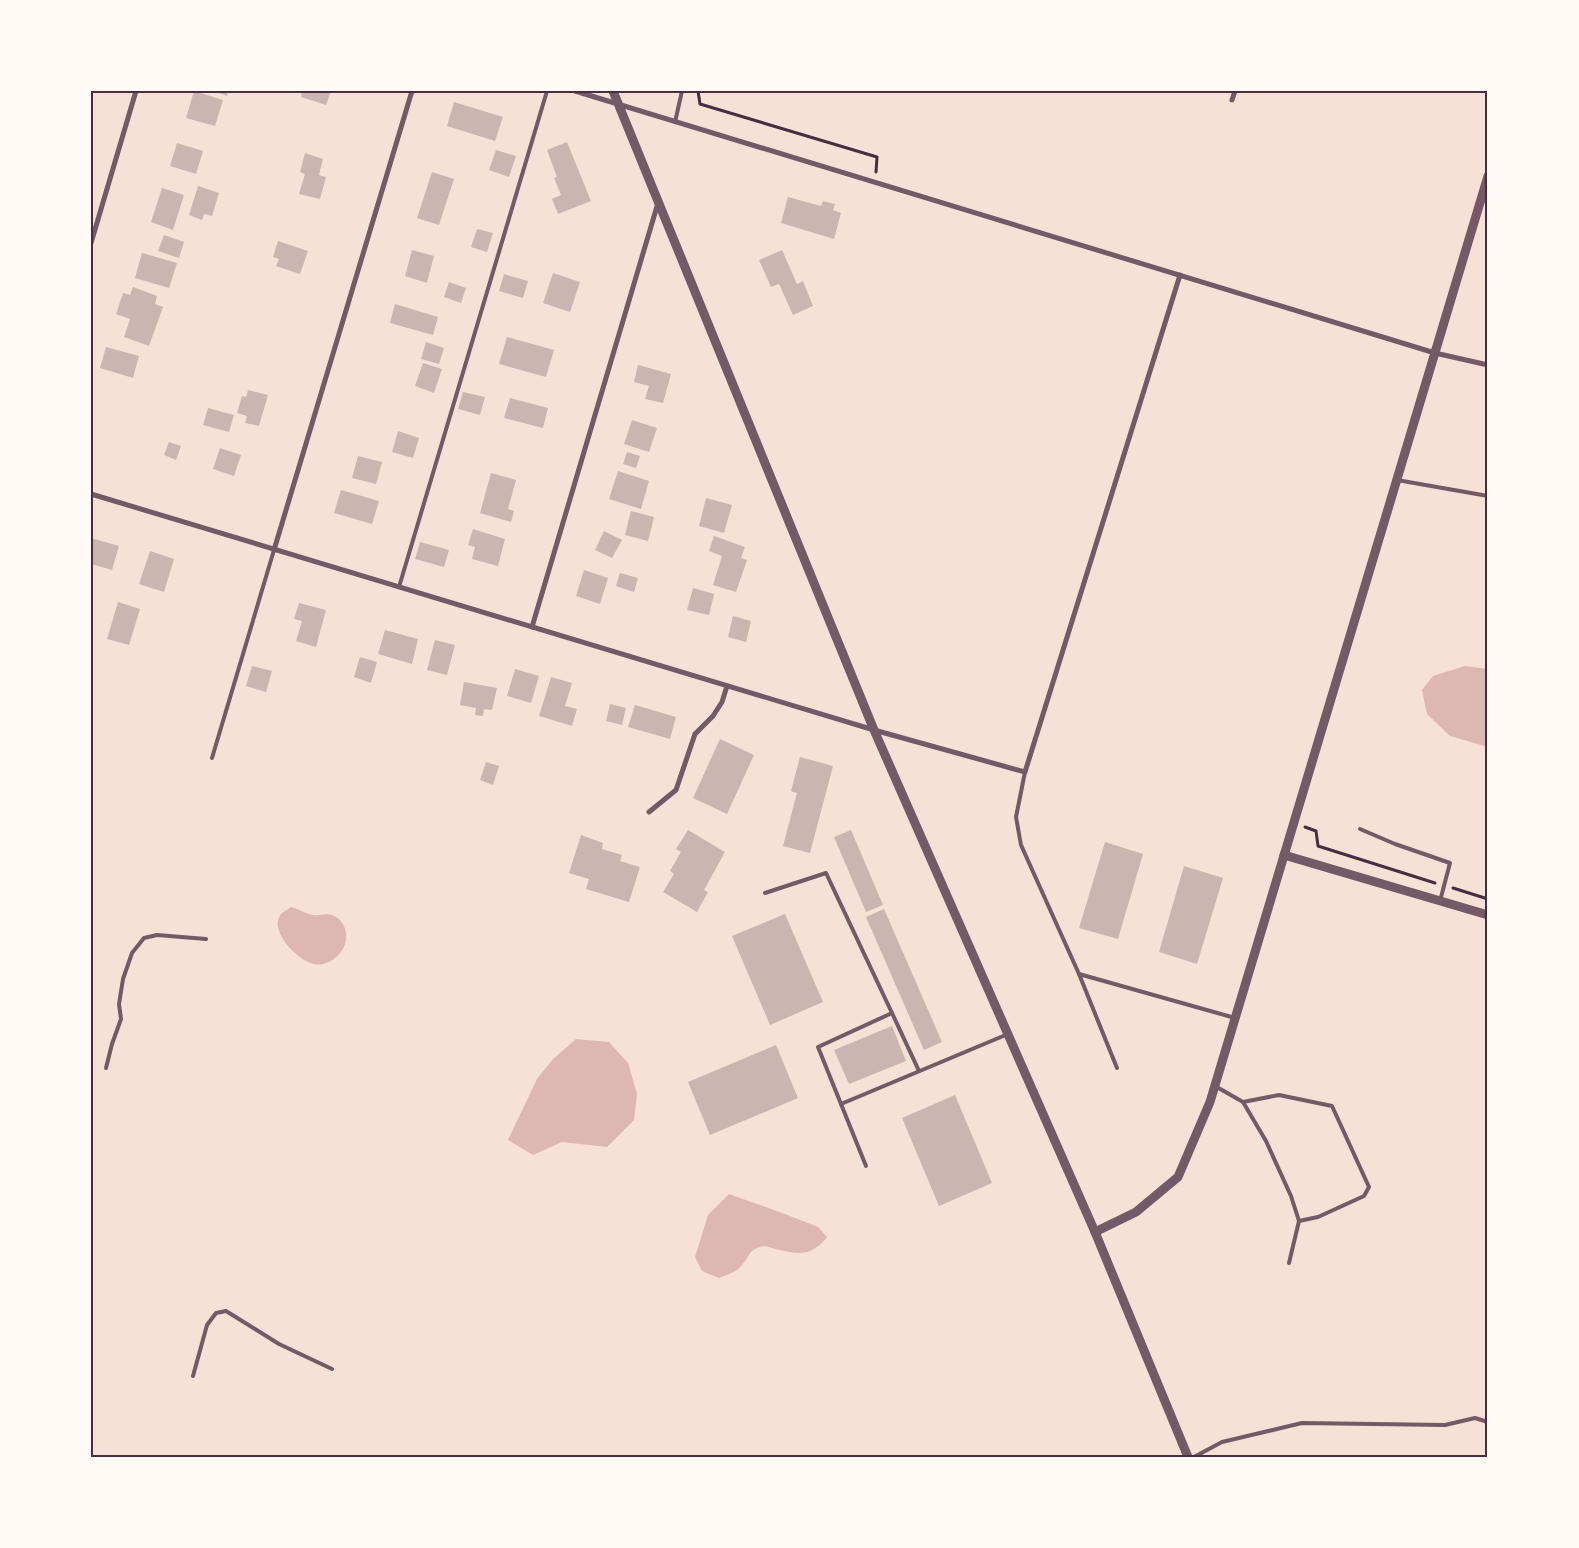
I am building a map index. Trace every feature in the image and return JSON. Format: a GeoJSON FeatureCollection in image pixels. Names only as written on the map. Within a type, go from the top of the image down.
{"type":"FeatureCollection","features":[{"type":"Feature","properties":{"kind":"street"},"geometry":{"type":"LineString","coordinates":[[91,243],[136,91]]}},
{"type":"Feature","properties":{"kind":"street"},"geometry":{"type":"LineString","coordinates":[[274,550],[412,91]]}},
{"type":"Feature","properties":{"kind":"street"},"geometry":{"type":"LineString","coordinates":[[575,91],[1435,353],[1488,365]]}},
{"type":"Feature","properties":{"kind":"street"},"geometry":{"type":"LineString","coordinates":[[613,91],[874,730],[1095,1232],[1188,1457]]}},
{"type":"Feature","properties":{"kind":"street"},"geometry":{"type":"LineString","coordinates":[[1232,100],[1235,91]]}},
{"type":"Feature","properties":{"kind":"street"},"geometry":{"type":"LineString","coordinates":[[1095,1232],[1136,1212],[1178,1177],[1210,1102],[1488,176]]}},
{"type":"Feature","properties":{"kind":"street"},"geometry":{"type":"LineString","coordinates":[[532,627],[658,203]]}},
{"type":"Feature","properties":{"kind":"street"},"geometry":{"type":"LineString","coordinates":[[91,494],[874,730],[1025,772],[1180,276]]}},
{"type":"Feature","properties":{"kind":"street"},"geometry":{"type":"LineString","coordinates":[[649,812],[676,790],[695,734],[722,702],[727,686]]}},
{"type":"Feature","properties":{"kind":"street"},"geometry":{"type":"LineString","coordinates":[[1284,855],[1488,915]]}},
{"type":"Feature","properties":{"kind":"lane"},"geometry":{"type":"LineString","coordinates":[[399,588],[547,91]]}},
{"type":"Feature","properties":{"kind":"lane"},"geometry":{"type":"LineString","coordinates":[[675,122],[682,91]]}},
{"type":"Feature","properties":{"kind":"lane"},"geometry":{"type":"LineString","coordinates":[[1396,480],[1488,496]]}},
{"type":"Feature","properties":{"kind":"lane"},"geometry":{"type":"LineString","coordinates":[[212,758],[274,550]]}},
{"type":"Feature","properties":{"kind":"lane"},"geometry":{"type":"LineString","coordinates":[[1025,772],[1016,817],[1020,844],[1118,1068]]}},
{"type":"Feature","properties":{"kind":"lane"},"geometry":{"type":"LineString","coordinates":[[1360,829],[1395,844],[1450,863],[1440,901]]}},
{"type":"Feature","properties":{"kind":"lane"},"geometry":{"type":"LineString","coordinates":[[765,893],[826,873],[919,1071]]}},
{"type":"Feature","properties":{"kind":"lane"},"geometry":{"type":"LineString","coordinates":[[106,1068],[121,1019],[119,1004],[123,979],[132,953],[144,938],[157,935],[206,939]]}},
{"type":"Feature","properties":{"kind":"lane"},"geometry":{"type":"LineString","coordinates":[[1078,974],[1235,1018]]}},
{"type":"Feature","properties":{"kind":"lane"},"geometry":{"type":"LineString","coordinates":[[866,1166],[818,1047],[892,1013]]}},
{"type":"Feature","properties":{"kind":"lane"},"geometry":{"type":"LineString","coordinates":[[841,1104],[1008,1034]]}},
{"type":"Feature","properties":{"kind":"lane"},"geometry":{"type":"LineString","coordinates":[[1215,1086],[1243,1102],[1266,1141],[1291,1196],[1299,1221],[1288,1263]]}},
{"type":"Feature","properties":{"kind":"lane"},"geometry":{"type":"LineString","coordinates":[[1243,1102],[1279,1095],[1332,1106],[1369,1187],[1364,1196],[1318,1217],[1299,1221]]}},
{"type":"Feature","properties":{"kind":"lane"},"geometry":{"type":"LineString","coordinates":[[193,1376],[207,1325],[216,1313],[226,1311],[279,1344],[332,1369]]}},
{"type":"Feature","properties":{"kind":"lane"},"geometry":{"type":"LineString","coordinates":[[1194,1457],[1222,1442],[1302,1423],[1444,1425],[1475,1418],[1488,1422]]}},
{"type":"Feature","properties":{"kind":"path"},"geometry":{"type":"LineString","coordinates":[[698,91],[700,104],[877,157],[876,183]]}},
{"type":"Feature","properties":{"kind":"path"},"geometry":{"type":"LineString","coordinates":[[1294,822],[1316,831],[1318,846],[1488,899]]}},
{"type":"Feature","properties":{"kind":"shaded area"},"geometry":{"type":"Polygon","coordinates":[[[1465,666],[1488,669],[1488,747],[1450,736],[1427,714],[1422,690],[1433,676],[1465,666]]]}},
{"type":"Feature","properties":{"kind":"shaded area"},"geometry":{"type":"Polygon","coordinates":[[[291,907],[313,915],[332,915],[340,920],[346,931],[346,940],[342,951],[336,957],[323,964],[307,962],[299,956],[284,941],[278,924],[280,915],[291,907]]]}},
{"type":"Feature","properties":{"kind":"shaded area"},"geometry":{"type":"Polygon","coordinates":[[[576,1039],[609,1042],[628,1063],[637,1094],[634,1120],[607,1147],[562,1142],[533,1155],[508,1140],[537,1079],[553,1059],[576,1039]]]}},
{"type":"Feature","properties":{"kind":"shaded area"},"geometry":{"type":"Polygon","coordinates":[[[729,1194],[818,1227],[827,1237],[815,1248],[803,1253],[766,1246],[760,1247],[751,1252],[737,1270],[719,1278],[702,1271],[695,1257],[708,1215],[729,1194]]]}},
{"type":"Feature","properties":{"kind":"building"},"geometry":{"type":"Polygon","coordinates":[[[194,91],[223,100],[215,126],[186,118],[194,91]]]}},
{"type":"Feature","properties":{"kind":"building"},"geometry":{"type":"Polygon","coordinates":[[[213,91],[228,91],[227,96],[213,91]]]}},
{"type":"Feature","properties":{"kind":"building"},"geometry":{"type":"Polygon","coordinates":[[[302,91],[331,91],[326,105],[301,97],[302,91]]]}},
{"type":"Feature","properties":{"kind":"building"},"geometry":{"type":"Polygon","coordinates":[[[454,102],[503,117],[495,141],[447,126],[454,102]]]}},
{"type":"Feature","properties":{"kind":"building"},"geometry":{"type":"Polygon","coordinates":[[[567,142],[591,201],[558,214],[552,199],[561,195],[554,178],[557,177],[547,150],[567,142]]]}},
{"type":"Feature","properties":{"kind":"building"},"geometry":{"type":"Polygon","coordinates":[[[177,143],[203,151],[196,174],[170,166],[177,143]]]}},
{"type":"Feature","properties":{"kind":"building"},"geometry":{"type":"Polygon","coordinates":[[[496,150],[516,156],[509,177],[489,170],[496,150]]]}},
{"type":"Feature","properties":{"kind":"building"},"geometry":{"type":"Polygon","coordinates":[[[305,153],[323,159],[319,175],[326,177],[320,199],[299,194],[305,174],[300,172],[305,153]]]}},
{"type":"Feature","properties":{"kind":"building"},"geometry":{"type":"Polygon","coordinates":[[[432,172],[454,179],[439,225],[417,218],[432,172]]]}},
{"type":"Feature","properties":{"kind":"building"},"geometry":{"type":"Polygon","coordinates":[[[198,186],[219,193],[212,216],[204,214],[202,220],[189,215],[198,186]]]}},
{"type":"Feature","properties":{"kind":"building"},"geometry":{"type":"Polygon","coordinates":[[[162,188],[184,195],[173,230],[151,222],[162,188]]]}},
{"type":"Feature","properties":{"kind":"building"},"geometry":{"type":"Polygon","coordinates":[[[788,197],[821,206],[823,201],[835,204],[833,210],[841,213],[834,239],[781,223],[788,197]]]}},
{"type":"Feature","properties":{"kind":"building"},"geometry":{"type":"Polygon","coordinates":[[[477,229],[493,233],[487,252],[471,247],[477,229]]]}},
{"type":"Feature","properties":{"kind":"building"},"geometry":{"type":"Polygon","coordinates":[[[164,235],[184,242],[179,258],[158,251],[164,235]]]}},
{"type":"Feature","properties":{"kind":"building"},"geometry":{"type":"Polygon","coordinates":[[[278,241],[308,251],[300,274],[276,266],[279,259],[273,257],[278,241]]]}},
{"type":"Feature","properties":{"kind":"building"},"geometry":{"type":"Polygon","coordinates":[[[412,250],[434,256],[427,283],[405,276],[412,250]]]}},
{"type":"Feature","properties":{"kind":"building"},"geometry":{"type":"Polygon","coordinates":[[[782,250],[797,284],[803,281],[813,306],[793,315],[779,284],[771,287],[759,260],[782,250]]]}},
{"type":"Feature","properties":{"kind":"building"},"geometry":{"type":"Polygon","coordinates":[[[142,253],[177,263],[169,288],[135,278],[142,253]]]}},
{"type":"Feature","properties":{"kind":"building"},"geometry":{"type":"Polygon","coordinates":[[[553,273],[580,282],[570,312],[543,303],[553,273]]]}},
{"type":"Feature","properties":{"kind":"building"},"geometry":{"type":"Polygon","coordinates":[[[504,274],[528,281],[523,298],[499,291],[504,274]]]}},
{"type":"Feature","properties":{"kind":"building"},"geometry":{"type":"Polygon","coordinates":[[[449,282],[466,288],[461,303],[444,297],[449,282]]]}},
{"type":"Feature","properties":{"kind":"building"},"geometry":{"type":"Polygon","coordinates":[[[133,287],[157,296],[155,304],[163,307],[149,346],[124,337],[130,319],[116,314],[123,293],[130,295],[133,287]]]}},
{"type":"Feature","properties":{"kind":"building"},"geometry":{"type":"Polygon","coordinates":[[[395,304],[438,317],[433,335],[390,323],[395,304]]]}},
{"type":"Feature","properties":{"kind":"building"},"geometry":{"type":"Polygon","coordinates":[[[507,337],[554,350],[546,377],[499,364],[507,337]]]}},
{"type":"Feature","properties":{"kind":"building"},"geometry":{"type":"Polygon","coordinates":[[[426,342],[444,348],[439,364],[421,359],[426,342]]]}},
{"type":"Feature","properties":{"kind":"building"},"geometry":{"type":"Polygon","coordinates":[[[106,347],[139,356],[133,378],[100,368],[106,347]]]}},
{"type":"Feature","properties":{"kind":"building"},"geometry":{"type":"Polygon","coordinates":[[[423,363],[442,369],[434,393],[415,386],[423,363]]]}},
{"type":"Feature","properties":{"kind":"building"},"geometry":{"type":"Polygon","coordinates":[[[638,365],[671,374],[663,403],[645,399],[649,386],[634,382],[638,365]]]}},
{"type":"Feature","properties":{"kind":"building"},"geometry":{"type":"Polygon","coordinates":[[[248,390],[268,395],[259,426],[245,423],[247,416],[237,413],[242,396],[246,397],[248,390]]]}},
{"type":"Feature","properties":{"kind":"building"},"geometry":{"type":"Polygon","coordinates":[[[463,392],[485,397],[480,415],[458,409],[463,392]]]}},
{"type":"Feature","properties":{"kind":"building"},"geometry":{"type":"Polygon","coordinates":[[[510,398],[548,408],[543,428],[504,418],[510,398]]]}},
{"type":"Feature","properties":{"kind":"building"},"geometry":{"type":"Polygon","coordinates":[[[208,408],[234,415],[229,432],[203,425],[208,408]]]}},
{"type":"Feature","properties":{"kind":"building"},"geometry":{"type":"Polygon","coordinates":[[[632,420],[657,428],[649,452],[624,444],[632,420]]]}},
{"type":"Feature","properties":{"kind":"building"},"geometry":{"type":"Polygon","coordinates":[[[398,431],[419,438],[413,458],[392,452],[398,431]]]}},
{"type":"Feature","properties":{"kind":"building"},"geometry":{"type":"Polygon","coordinates":[[[169,442],[181,446],[176,460],[164,455],[169,442]]]}},
{"type":"Feature","properties":{"kind":"building"},"geometry":{"type":"Polygon","coordinates":[[[220,448],[241,455],[234,476],[213,469],[220,448]]]}},
{"type":"Feature","properties":{"kind":"building"},"geometry":{"type":"Polygon","coordinates":[[[627,452],[640,456],[636,468],[623,464],[627,452]]]}},
{"type":"Feature","properties":{"kind":"building"},"geometry":{"type":"Polygon","coordinates":[[[358,456],[382,462],[376,484],[352,478],[358,456]]]}},
{"type":"Feature","properties":{"kind":"building"},"geometry":{"type":"Polygon","coordinates":[[[618,471],[649,481],[641,509],[609,499],[618,471]]]}},
{"type":"Feature","properties":{"kind":"building"},"geometry":{"type":"Polygon","coordinates":[[[491,473],[516,480],[508,509],[514,511],[511,522],[480,513],[491,473]]]}},
{"type":"Feature","properties":{"kind":"building"},"geometry":{"type":"Polygon","coordinates":[[[341,490],[379,501],[372,524],[334,513],[341,490]]]}},
{"type":"Feature","properties":{"kind":"building"},"geometry":{"type":"Polygon","coordinates":[[[706,498],[732,505],[724,533],[699,526],[706,498]]]}},
{"type":"Feature","properties":{"kind":"building"},"geometry":{"type":"Polygon","coordinates":[[[631,511],[654,517],[648,541],[625,535],[631,511]]]}},
{"type":"Feature","properties":{"kind":"building"},"geometry":{"type":"Polygon","coordinates":[[[473,529],[505,539],[498,566],[472,559],[475,547],[468,545],[473,529]]]}},
{"type":"Feature","properties":{"kind":"building"},"geometry":{"type":"Polygon","coordinates":[[[604,531],[622,540],[612,558],[595,550],[604,531]]]}},
{"type":"Feature","properties":{"kind":"building"},"geometry":{"type":"Polygon","coordinates":[[[714,536],[745,547],[741,558],[747,560],[736,592],[713,585],[722,556],[709,551],[714,536]]]}},
{"type":"Feature","properties":{"kind":"building"},"geometry":{"type":"Polygon","coordinates":[[[91,538],[119,546],[112,570],[91,564],[91,538]]]}},
{"type":"Feature","properties":{"kind":"building"},"geometry":{"type":"Polygon","coordinates":[[[420,542],[449,550],[444,567],[415,559],[420,542]]]}},
{"type":"Feature","properties":{"kind":"building"},"geometry":{"type":"Polygon","coordinates":[[[150,551],[174,559],[164,592],[139,584],[150,551]]]}},
{"type":"Feature","properties":{"kind":"building"},"geometry":{"type":"Polygon","coordinates":[[[584,570],[608,578],[600,604],[576,596],[584,570]]]}},
{"type":"Feature","properties":{"kind":"building"},"geometry":{"type":"Polygon","coordinates":[[[620,573],[638,578],[634,592],[616,586],[620,573]]]}},
{"type":"Feature","properties":{"kind":"building"},"geometry":{"type":"Polygon","coordinates":[[[693,588],[714,594],[709,615],[687,610],[693,588]]]}},
{"type":"Feature","properties":{"kind":"building"},"geometry":{"type":"Polygon","coordinates":[[[118,602],[140,609],[129,645],[107,639],[118,602]]]}},
{"type":"Feature","properties":{"kind":"building"},"geometry":{"type":"Polygon","coordinates":[[[299,603],[326,610],[316,647],[296,641],[302,621],[294,619],[299,603]]]}},
{"type":"Feature","properties":{"kind":"building"},"geometry":{"type":"Polygon","coordinates":[[[733,616],[751,621],[746,642],[728,637],[733,616]]]}},
{"type":"Feature","properties":{"kind":"building"},"geometry":{"type":"Polygon","coordinates":[[[385,630],[418,639],[412,664],[378,654],[385,630]]]}},
{"type":"Feature","properties":{"kind":"building"},"geometry":{"type":"Polygon","coordinates":[[[435,640],[455,645],[447,675],[427,670],[435,640]]]}},
{"type":"Feature","properties":{"kind":"building"},"geometry":{"type":"Polygon","coordinates":[[[360,657],[377,662],[371,683],[354,677],[360,657]]]}},
{"type":"Feature","properties":{"kind":"building"},"geometry":{"type":"Polygon","coordinates":[[[252,666],[272,671],[266,692],[246,686],[252,666]]]}},
{"type":"Feature","properties":{"kind":"building"},"geometry":{"type":"Polygon","coordinates":[[[515,669],[539,676],[531,703],[507,696],[515,669]]]}},
{"type":"Feature","properties":{"kind":"building"},"geometry":{"type":"Polygon","coordinates":[[[551,677],[572,683],[565,706],[577,709],[572,726],[539,716],[551,677]]]}},
{"type":"Feature","properties":{"kind":"building"},"geometry":{"type":"Polygon","coordinates":[[[464,682],[497,688],[492,710],[484,709],[483,716],[475,715],[476,708],[460,705],[464,682]]]}},
{"type":"Feature","properties":{"kind":"building"},"geometry":{"type":"Polygon","coordinates":[[[610,704],[626,708],[622,725],[606,721],[610,704]]]}},
{"type":"Feature","properties":{"kind":"building"},"geometry":{"type":"Polygon","coordinates":[[[635,705],[676,717],[670,739],[628,727],[635,705]]]}},
{"type":"Feature","properties":{"kind":"building"},"geometry":{"type":"Polygon","coordinates":[[[720,739],[754,755],[727,814],[693,798],[720,739]]]}},
{"type":"Feature","properties":{"kind":"building"},"geometry":{"type":"Polygon","coordinates":[[[800,757],[833,766],[810,853],[783,846],[797,793],[791,791],[800,757]]]}},
{"type":"Feature","properties":{"kind":"building"},"geometry":{"type":"Polygon","coordinates":[[[486,762],[499,766],[493,785],[480,780],[486,762]]]}},
{"type":"Feature","properties":{"kind":"building"},"geometry":{"type":"Polygon","coordinates":[[[688,830],[725,852],[704,890],[708,892],[697,912],[663,892],[674,874],[670,871],[681,852],[676,849],[688,830]]]}},
{"type":"Feature","properties":{"kind":"building"},"geometry":{"type":"Polygon","coordinates":[[[851,830],[883,905],[866,912],[834,837],[851,830]]]}},
{"type":"Feature","properties":{"kind":"building"},"geometry":{"type":"Polygon","coordinates":[[[581,835],[603,843],[602,849],[622,855],[620,861],[640,867],[629,902],[586,889],[589,879],[569,873],[581,835]]]}},
{"type":"Feature","properties":{"kind":"building"},"geometry":{"type":"Polygon","coordinates":[[[1105,842],[1143,854],[1118,939],[1079,928],[1105,842]]]}},
{"type":"Feature","properties":{"kind":"building"},"geometry":{"type":"Polygon","coordinates":[[[1184,866],[1223,878],[1197,964],[1159,952],[1184,866]]]}},
{"type":"Feature","properties":{"kind":"building"},"geometry":{"type":"Polygon","coordinates":[[[884,909],[942,1042],[924,1050],[866,917],[884,909]]]}},
{"type":"Feature","properties":{"kind":"building"},"geometry":{"type":"Polygon","coordinates":[[[785,914],[823,1002],[770,1025],[732,936],[785,914]]]}},
{"type":"Feature","properties":{"kind":"building"},"geometry":{"type":"Polygon","coordinates":[[[892,1026],[906,1061],[849,1084],[834,1050],[892,1026]]]}},
{"type":"Feature","properties":{"kind":"building"},"geometry":{"type":"Polygon","coordinates":[[[776,1045],[798,1098],[710,1135],[688,1082],[776,1045]]]}},
{"type":"Feature","properties":{"kind":"building"},"geometry":{"type":"Polygon","coordinates":[[[955,1095],[992,1183],[939,1206],[902,1118],[955,1095]]]}}]}
